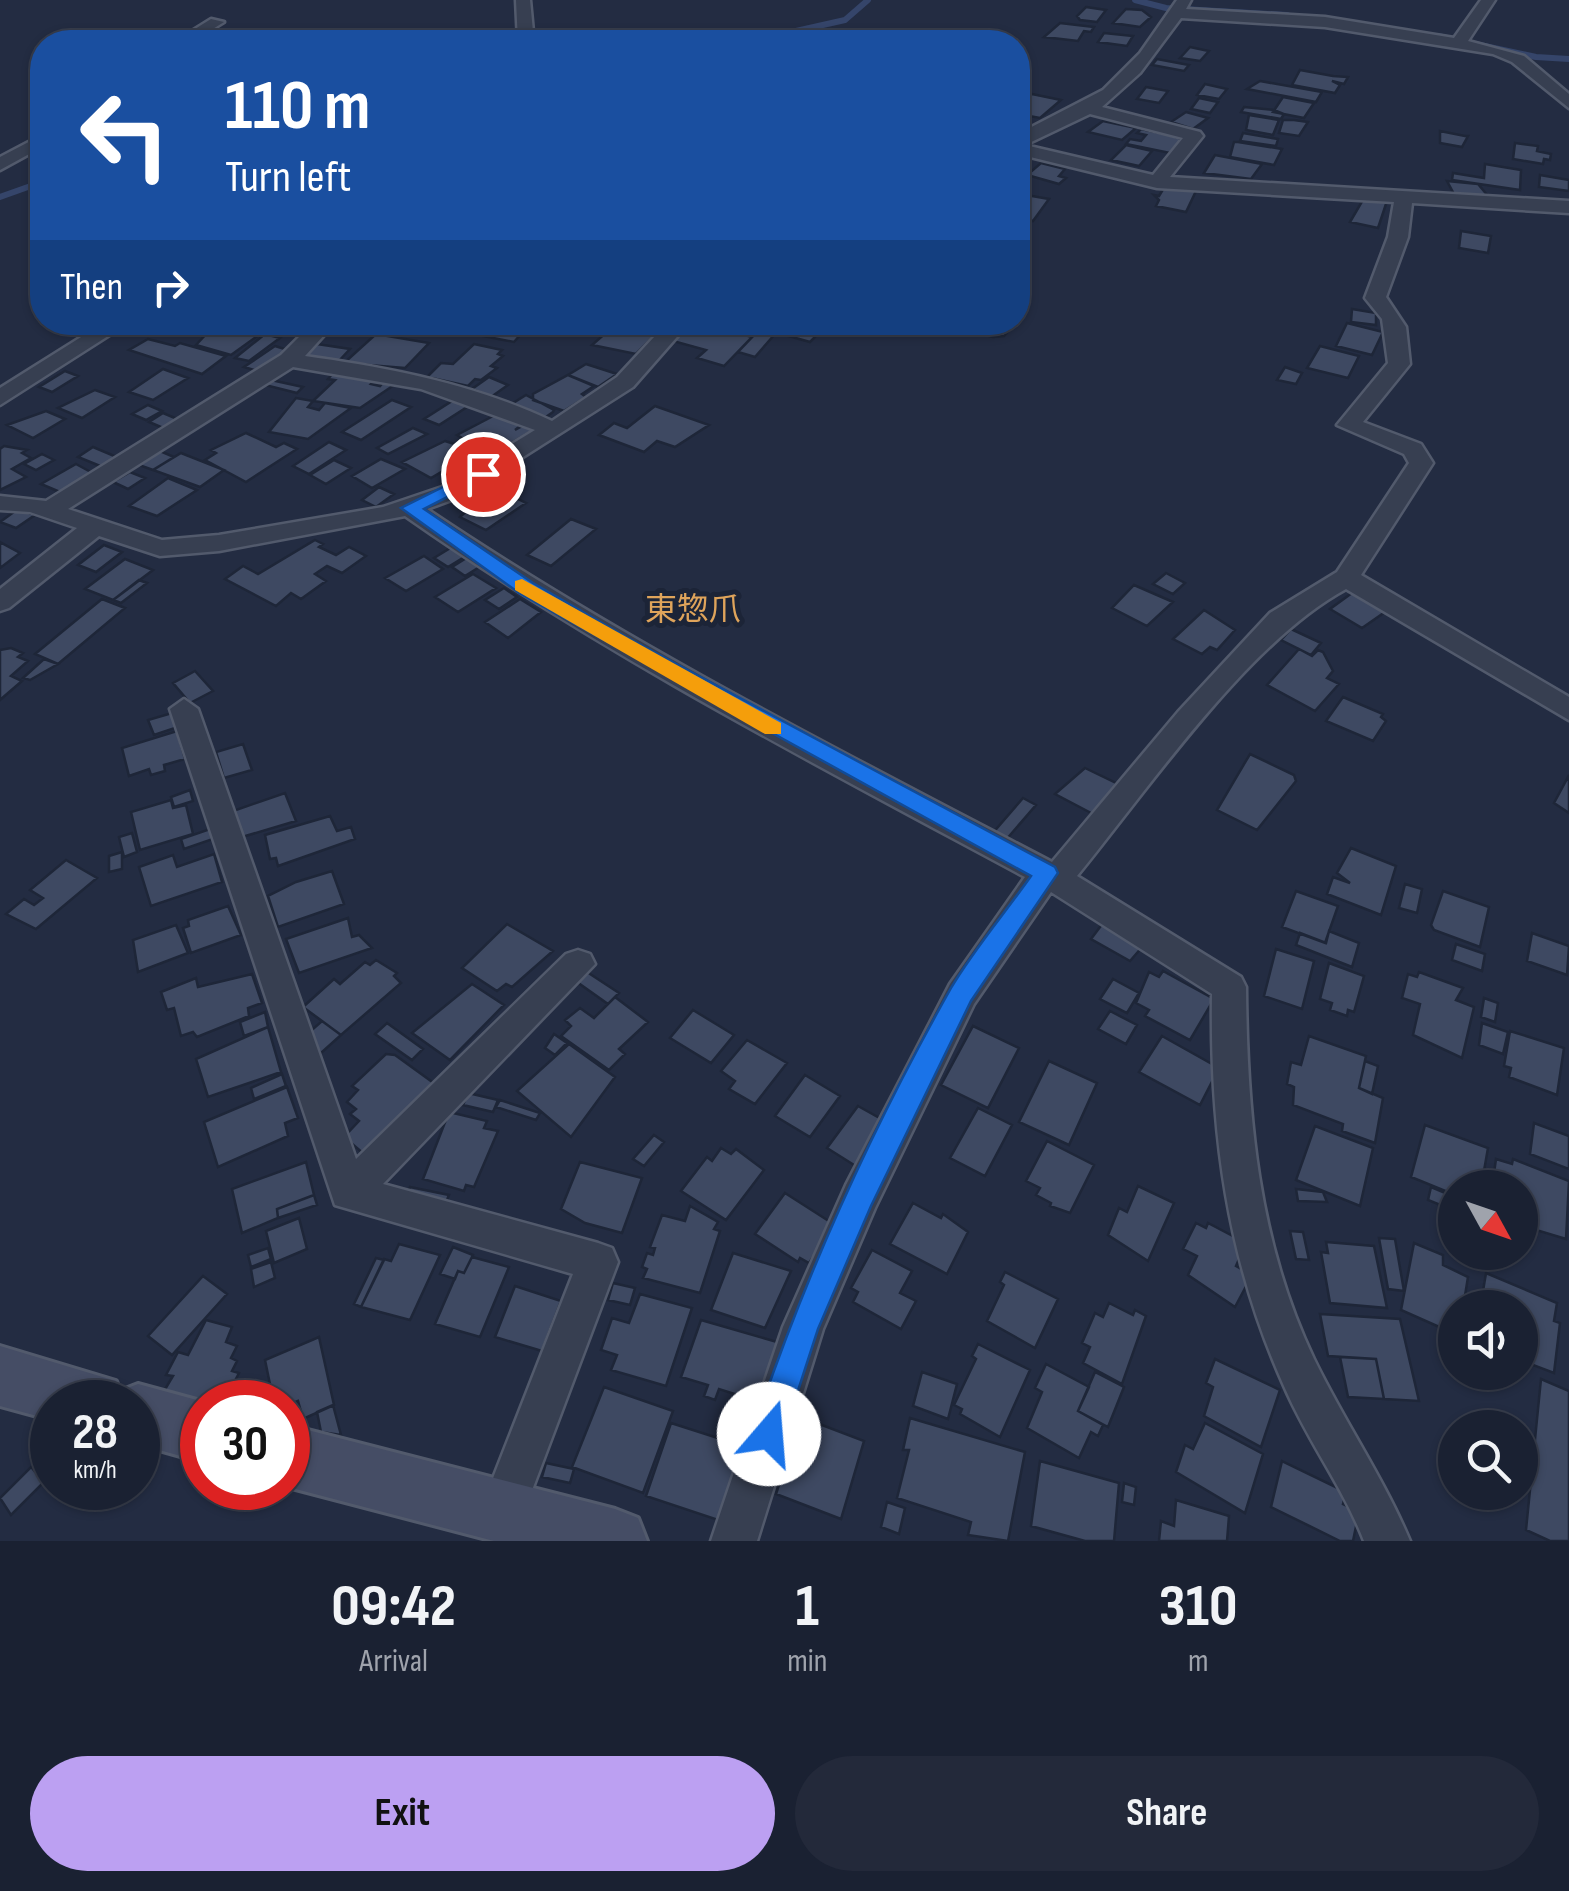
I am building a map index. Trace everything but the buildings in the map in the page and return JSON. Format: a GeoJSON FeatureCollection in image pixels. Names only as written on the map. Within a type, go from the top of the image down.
{"type":"FeatureCollection","features":[{"type":"Feature","properties":{"kind":"main road"},"geometry":{"type":"LineString","coordinates":[[0,1376],[30,1384]]}},
{"type":"Feature","properties":{"kind":"main road"},"geometry":{"type":"LineString","coordinates":[[310,1462],[615,1541]]}},
{"type":"Feature","properties":{"kind":"street"},"geometry":{"type":"LineString","coordinates":[[523,0],[525,30]]}},
{"type":"Feature","properties":{"kind":"street"},"geometry":{"type":"LineString","coordinates":[[1459,42],[1488,0]]}},
{"type":"Feature","properties":{"kind":"street"},"geometry":{"type":"LineString","coordinates":[[1030,133],[1100,102],[1158,40],[1180,6],[1459,42],[1518,59],[1569,103]]}},
{"type":"Feature","properties":{"kind":"street"},"geometry":{"type":"LineString","coordinates":[[202,30],[216,22]]}},
{"type":"Feature","properties":{"kind":"street"},"geometry":{"type":"LineString","coordinates":[[1087,108],[1194,136],[1156,182]]}},
{"type":"Feature","properties":{"kind":"street"},"geometry":{"type":"LineString","coordinates":[[0,165],[30,147]]}},
{"type":"Feature","properties":{"kind":"street"},"geometry":{"type":"LineString","coordinates":[[1030,152],[1156,182],[1569,207]]}},
{"type":"Feature","properties":{"kind":"street"},"geometry":{"type":"LineString","coordinates":[[734,1541],[803,1327],[860,1198],[962,994],[1051,876],[1280,618],[1346,578],[1421,464],[1413,449],[1348,425],[1400,364],[1396,323],[1390,309],[1375,298],[1398,237],[1404,195]]}},
{"type":"Feature","properties":{"kind":"street"},"geometry":{"type":"LineString","coordinates":[[0,398],[99,335]]}},
{"type":"Feature","properties":{"kind":"street"},"geometry":{"type":"LineString","coordinates":[[50,510],[289,360],[313,335]]}},
{"type":"Feature","properties":{"kind":"street"},"geometry":{"type":"LineString","coordinates":[[0,503],[50,510],[144,546],[178,548],[410,508],[451,492],[625,382],[668,335]]}},
{"type":"Feature","properties":{"kind":"street"},"geometry":{"type":"LineString","coordinates":[[289,360],[419,378],[495,401],[552,430]]}},
{"type":"Feature","properties":{"kind":"street"},"geometry":{"type":"LineString","coordinates":[[410,508],[559,607],[744,713],[1051,876],[1228,987],[1227,1090],[1245,1216],[1266,1289],[1297,1368],[1326,1430],[1372,1501],[1387,1541]]}},
{"type":"Feature","properties":{"kind":"street"},"geometry":{"type":"LineString","coordinates":[[0,602],[95,528]]}},
{"type":"Feature","properties":{"kind":"street"},"geometry":{"type":"LineString","coordinates":[[1346,578],[1569,710]]}},
{"type":"Feature","properties":{"kind":"street"},"geometry":{"type":"LineString","coordinates":[[184,708],[349,1192]]}},
{"type":"Feature","properties":{"kind":"street"},"geometry":{"type":"LineString","coordinates":[[349,1192],[578,964]]}},
{"type":"Feature","properties":{"kind":"street"},"geometry":{"type":"LineString","coordinates":[[349,1192],[598,1262],[501,1514]]}},
{"type":"Feature","properties":{"kind":"waterway"},"geometry":{"type":"LineString","coordinates":[[800,30],[845,20],[868,0]]}},
{"type":"Feature","properties":{"kind":"waterway"},"geometry":{"type":"LineString","coordinates":[[1135,0],[1166,8],[1287,15]]}},
{"type":"Feature","properties":{"kind":"waterway"},"geometry":{"type":"LineString","coordinates":[[1438,36],[1536,57],[1569,59]]}},
{"type":"Feature","properties":{"kind":"waterway"},"geometry":{"type":"LineString","coordinates":[[0,197],[30,186]]}},
{"type":"Feature","properties":{"kind":"slow traffic"},"geometry":{"type":"LineString","coordinates":[[522,585],[773,728]]}},
{"type":"Feature","properties":{"kind":"district","name":"東惣爪"},"geometry":{"type":"Point","coordinates":[693,610]}},
{"type":"Feature","properties":{"kind":"route"},"geometry":{"type":"LineString","coordinates":[[483,474],[410,508],[526,588],[619,642],[1046,873],[962,994],[860,1198],[803,1327],[769,1434]]}}]}
